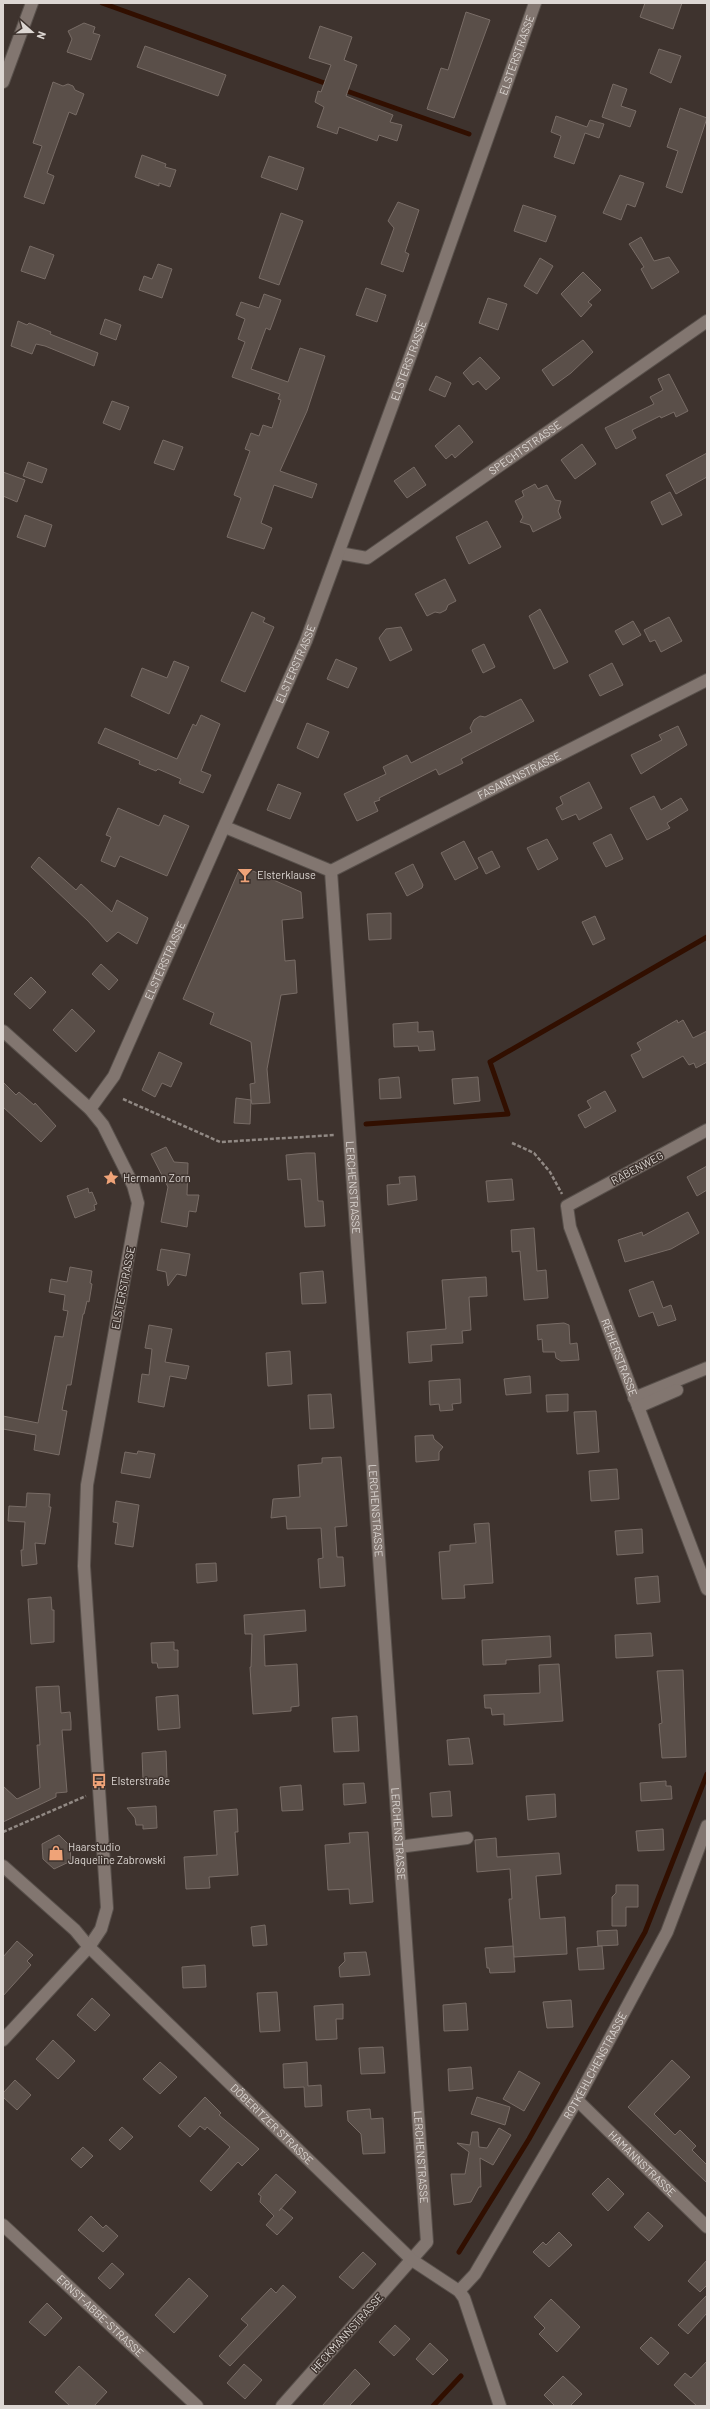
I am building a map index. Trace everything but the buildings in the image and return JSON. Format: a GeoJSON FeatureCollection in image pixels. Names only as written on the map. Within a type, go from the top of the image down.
{"type":"FeatureCollection","features":[{"type":"Feature","properties":{"kind":"street"},"geometry":{"type":"LineString","coordinates":[[3,82],[32,3]]}},
{"type":"Feature","properties":{"kind":"street","name":"ELSTERSTRASSE"},"geometry":{"type":"LineString","coordinates":[[3,2040],[89,1947],[101,1928],[107,1908],[84,1566],[86,1485],[138,1203],[133,1185],[103,1125],[90,1109],[114,1076],[306,641],[339,553],[535,3]]}},
{"type":"Feature","properties":{"kind":"street","name":"SPECHTSTRASSE"},"geometry":{"type":"LineString","coordinates":[[339,553],[367,558],[707,321]]}},
{"type":"Feature","properties":{"kind":"street","name":"FASANENSTRASSE"},"geometry":{"type":"LineString","coordinates":[[330,871],[707,680]]}},
{"type":"Feature","properties":{"kind":"street"},"geometry":{"type":"LineString","coordinates":[[225,827],[330,871]]}},
{"type":"Feature","properties":{"kind":"street","name":"LERCHENSTRASSE"},"geometry":{"type":"LineString","coordinates":[[330,871],[350,1134],[427,2242],[412,2260]]}},
{"type":"Feature","properties":{"kind":"street"},"geometry":{"type":"LineString","coordinates":[[3,1031],[90,1109]]}},
{"type":"Feature","properties":{"kind":"street","name":"RABENWEG"},"geometry":{"type":"LineString","coordinates":[[567,1206],[707,1130]]}},
{"type":"Feature","properties":{"kind":"street","name":"REIHERSTRASSE"},"geometry":{"type":"LineString","coordinates":[[567,1206],[570,1227],[707,1589]]}},
{"type":"Feature","properties":{"kind":"street"},"geometry":{"type":"LineString","coordinates":[[636,1402],[707,1368]]}},
{"type":"Feature","properties":{"kind":"street"},"geometry":{"type":"LineString","coordinates":[[636,1402],[707,1377]]}},
{"type":"Feature","properties":{"kind":"street","name":"ROTKEHLCHENSTRASSE"},"geometry":{"type":"LineString","coordinates":[[459,2291],[475,2274],[577,2100],[667,1932],[707,1826]]}},
{"type":"Feature","properties":{"kind":"street"},"geometry":{"type":"LineString","coordinates":[[399,1847],[467,1838]]}},
{"type":"Feature","properties":{"kind":"street","name":"DÖBERITZER STRASSE"},"geometry":{"type":"LineString","coordinates":[[3,1866],[75,1930],[89,1947],[412,2260],[459,2291]]}},
{"type":"Feature","properties":{"kind":"street","name":"HAMANNSTRASSE"},"geometry":{"type":"LineString","coordinates":[[577,2100],[707,2227]]}},
{"type":"Feature","properties":{"kind":"street","name":"ERNST-ABBE-STRASSE"},"geometry":{"type":"LineString","coordinates":[[3,2225],[197,2406]]}},
{"type":"Feature","properties":{"kind":"street","name":"HECKMANNSTRASSE"},"geometry":{"type":"LineString","coordinates":[[282,2406],[412,2260]]}},
{"type":"Feature","properties":{"kind":"street"},"geometry":{"type":"LineString","coordinates":[[459,2291],[464,2298],[500,2406]]}},
{"type":"Feature","properties":{"kind":"path"},"geometry":{"type":"LineString","coordinates":[[123,1099],[220,1142],[350,1134]]}},
{"type":"Feature","properties":{"kind":"path"},"geometry":{"type":"LineString","coordinates":[[512,1143],[534,1153],[550,1172],[567,1206]]}},
{"type":"Feature","properties":{"kind":"path"},"geometry":{"type":"LineString","coordinates":[[3,1832],[82,1797],[100,1793]]}},
{"type":"Feature","properties":{"kind":"waterway"},"geometry":{"type":"LineString","coordinates":[[102,3],[330,85]]}},
{"type":"Feature","properties":{"kind":"waterway"},"geometry":{"type":"LineString","coordinates":[[341,89],[469,134]]}},
{"type":"Feature","properties":{"kind":"waterway"},"geometry":{"type":"LineString","coordinates":[[366,1124],[508,1114],[490,1062],[707,937]]}},
{"type":"Feature","properties":{"kind":"waterway"},"geometry":{"type":"LineString","coordinates":[[459,2252],[529,2139],[645,1932],[707,1774]]}},
{"type":"Feature","properties":{"kind":"waterway"},"geometry":{"type":"LineString","coordinates":[[433,2406],[461,2376]]}},
{"type":"Feature","properties":{"kind":"place","name":"Elsterklause"},"geometry":{"type":"Point","coordinates":[245,875]}},
{"type":"Feature","properties":{"kind":"place","name":"Hermann Zorn"},"geometry":{"type":"Point","coordinates":[111,1178]}},
{"type":"Feature","properties":{"kind":"place","name":"Elsterstraße"},"geometry":{"type":"Point","coordinates":[99,1781]}},
{"type":"Feature","properties":{"kind":"place","name":"Haarstudio Jaqueline Zabrowski"},"geometry":{"type":"Point","coordinates":[56,1853]}}]}
